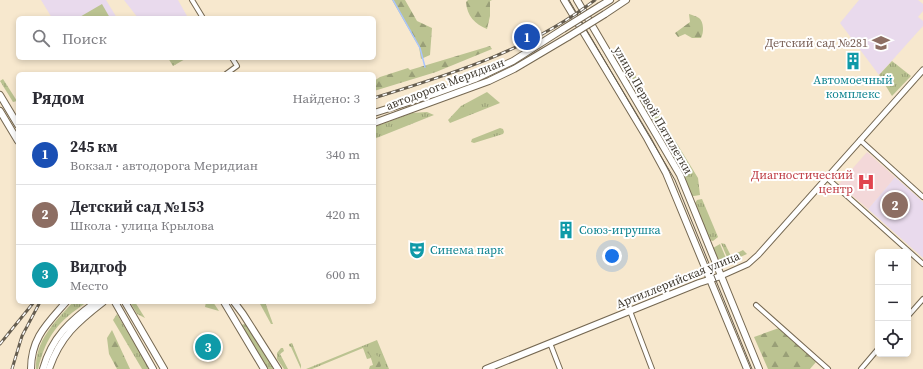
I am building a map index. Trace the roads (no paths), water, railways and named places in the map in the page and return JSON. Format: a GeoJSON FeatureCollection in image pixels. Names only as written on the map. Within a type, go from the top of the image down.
{"type":"FeatureCollection","features":[{"type":"Feature","properties":{"kind":"main road","name":"улица Первой Пятилетки"},"geometry":{"type":"LineString","coordinates":[[564,0],[663,167],[747,369]]}},
{"type":"Feature","properties":{"kind":"main road","name":"улица Первой Пятилетки"},"geometry":{"type":"LineString","coordinates":[[576,0],[677,170],[759,369]]}},
{"type":"Feature","properties":{"kind":"main road","name":"автодорога Меридиан"},"geometry":{"type":"LineString","coordinates":[[376,112],[434,94],[476,79],[513,61],[610,0]]}},
{"type":"Feature","properties":{"kind":"main road","name":"автодорога Меридиан"},"geometry":{"type":"LineString","coordinates":[[376,122],[489,81],[514,69],[626,0]]}},
{"type":"Feature","properties":{"kind":"main road"},"geometry":{"type":"LineString","coordinates":[[0,95],[16,122]]}},
{"type":"Feature","properties":{"kind":"main road"},"geometry":{"type":"LineString","coordinates":[[0,111],[16,138]]}},
{"type":"Feature","properties":{"kind":"main road","name":"Артиллерийская улица"},"geometry":{"type":"LineString","coordinates":[[486,369],[721,276]]}},
{"type":"Feature","properties":{"kind":"main road"},"geometry":{"type":"LineString","coordinates":[[31,369],[32,353],[36,339],[42,329],[64,304]]}},
{"type":"Feature","properties":{"kind":"main road"},"geometry":{"type":"LineString","coordinates":[[49,369],[61,341],[94,304]]}},
{"type":"Feature","properties":{"kind":"main road"},"geometry":{"type":"LineString","coordinates":[[43,369],[49,352],[67,325],[100,304]]}},
{"type":"Feature","properties":{"kind":"main road"},"geometry":{"type":"LineString","coordinates":[[117,304],[153,369]]}},
{"type":"Feature","properties":{"kind":"main road"},"geometry":{"type":"LineString","coordinates":[[126,304],[164,369]]}},
{"type":"Feature","properties":{"kind":"main road"},"geometry":{"type":"LineString","coordinates":[[220,304],[230,312]]}},
{"type":"Feature","properties":{"kind":"main road"},"geometry":{"type":"LineString","coordinates":[[225,304],[264,369]]}},
{"type":"Feature","properties":{"kind":"main road"},"geometry":{"type":"LineString","coordinates":[[235,304],[278,369]]}},
{"type":"Feature","properties":{"kind":"main road"},"geometry":{"type":"LineString","coordinates":[[238,304],[244,316]]}},
{"type":"Feature","properties":{"kind":"main road"},"geometry":{"type":"LineString","coordinates":[[236,321],[244,316]]}},
{"type":"Feature","properties":{"kind":"street"},"geometry":{"type":"LineString","coordinates":[[192,0],[201,16]]}},
{"type":"Feature","properties":{"kind":"street"},"geometry":{"type":"LineString","coordinates":[[229,72],[237,66],[233,60]]}},
{"type":"Feature","properties":{"kind":"street","name":"Артиллерийская улица"},"geometry":{"type":"LineString","coordinates":[[721,276],[743,266],[755,258],[923,70]]}},
{"type":"Feature","properties":{"kind":"street"},"geometry":{"type":"LineString","coordinates":[[860,140],[923,197]]}},
{"type":"Feature","properties":{"kind":"street"},"geometry":{"type":"LineString","coordinates":[[827,178],[923,264]]}},
{"type":"Feature","properties":{"kind":"street"},"geometry":{"type":"LineString","coordinates":[[911,313],[923,299]]}},
{"type":"Feature","properties":{"kind":"street"},"geometry":{"type":"LineString","coordinates":[[756,305],[828,369]]}},
{"type":"Feature","properties":{"kind":"street"},"geometry":{"type":"LineString","coordinates":[[630,311],[652,369]]}},
{"type":"Feature","properties":{"kind":"street"},"geometry":{"type":"LineString","coordinates":[[550,343],[560,369]]}},
{"type":"Feature","properties":{"kind":"street"},"geometry":{"type":"LineString","coordinates":[[861,369],[875,353]]}},
{"type":"Feature","properties":{"kind":"waterway"},"geometry":{"type":"LineString","coordinates":[[393,0],[420,48],[425,67]]}},
{"type":"Feature","properties":{"kind":"tram line"},"geometry":{"type":"LineString","coordinates":[[569,0],[675,180],[752,369]]}},
{"type":"Feature","properties":{"kind":"railway"},"geometry":{"type":"LineString","coordinates":[[376,97],[461,70],[517,47],[570,18],[595,0]]}},
{"type":"Feature","properties":{"kind":"railway"},"geometry":{"type":"LineString","coordinates":[[0,344],[32,304]]}},
{"type":"Feature","properties":{"kind":"railway"},"geometry":{"type":"LineString","coordinates":[[12,369],[22,336],[39,304]]}},
{"type":"Feature","properties":{"kind":"place","name":"245 км"},"geometry":{"type":"Point","coordinates":[527,37]}},
{"type":"Feature","properties":{"kind":"place","name":"Детский сад №281"},"geometry":{"type":"Point","coordinates":[881,43]}},
{"type":"Feature","properties":{"kind":"place","name":"Автомоечный комплекс"},"geometry":{"type":"Point","coordinates":[853,61]}},
{"type":"Feature","properties":{"kind":"place","name":"Диагностический центр"},"geometry":{"type":"Point","coordinates":[866,182]}},
{"type":"Feature","properties":{"kind":"place","name":"Детский сад №153"},"geometry":{"type":"Point","coordinates":[895,205]}},
{"type":"Feature","properties":{"kind":"place","name":"Союз-игрушка"},"geometry":{"type":"Point","coordinates":[566,230]}},
{"type":"Feature","properties":{"kind":"place","name":"Синема парк"},"geometry":{"type":"Point","coordinates":[417,250]}},
{"type":"Feature","properties":{"kind":"place","name":"Видгоф"},"geometry":{"type":"Point","coordinates":[208,347]}}]}
